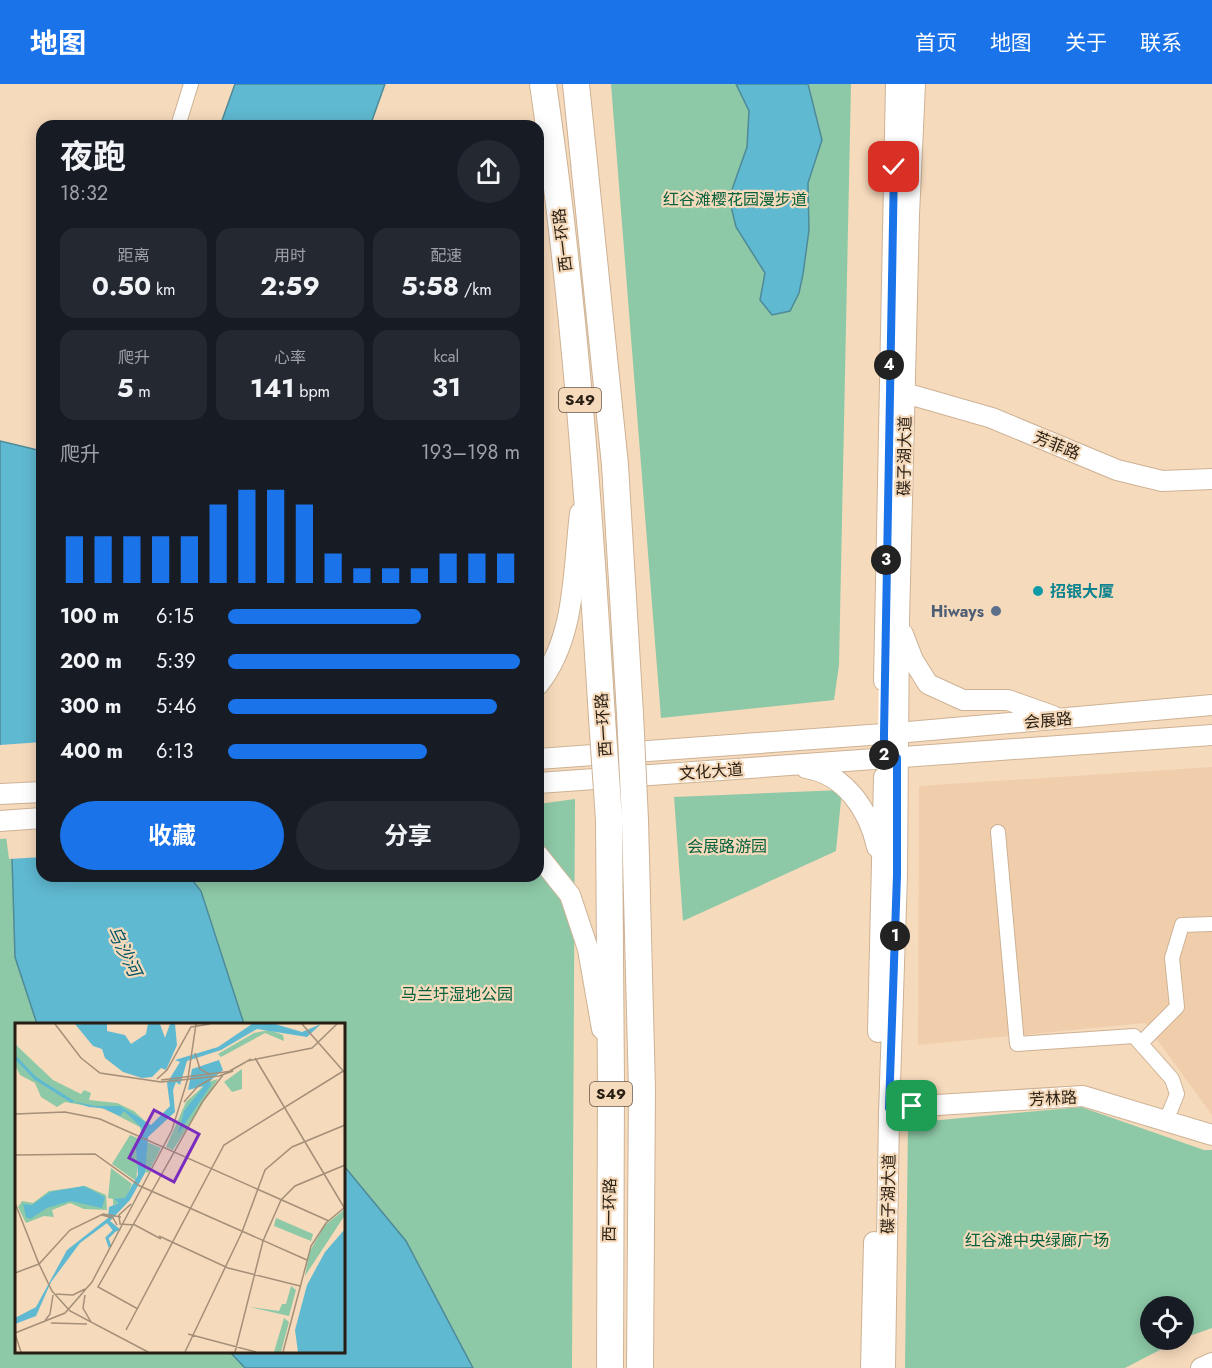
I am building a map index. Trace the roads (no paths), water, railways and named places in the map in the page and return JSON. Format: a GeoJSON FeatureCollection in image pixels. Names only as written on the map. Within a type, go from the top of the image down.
{"type":"FeatureCollection","features":[{"type":"Feature","properties":{"kind":"highway","name":"西一环路"},"geometry":{"type":"LineString","coordinates":[[543,84],[571,311],[586,466],[609,820],[612,1085],[610,1368]]}},
{"type":"Feature","properties":{"kind":"highway","name":"西一环路"},"geometry":{"type":"LineString","coordinates":[[576,84],[615,465],[630,714],[642,1090],[640,1368]]}},
{"type":"Feature","properties":{"kind":"main road","name":"碟子湖大道"},"geometry":{"type":"LineString","coordinates":[[885,1368],[889,1108],[897,875],[890,759],[896,84]]}},
{"type":"Feature","properties":{"kind":"main road","name":"碟子湖大道"},"geometry":{"type":"LineString","coordinates":[[890,734],[899,621],[909,215],[915,84]]}},
{"type":"Feature","properties":{"kind":"main road","name":"芳菲路"},"geometry":{"type":"LineString","coordinates":[[905,393],[992,418],[1117,470],[1162,481],[1212,479]]}},
{"type":"Feature","properties":{"kind":"main road"},"geometry":{"type":"LineString","coordinates":[[544,676],[559,654],[567,625],[586,466]]}},
{"type":"Feature","properties":{"kind":"main road"},"geometry":{"type":"LineString","coordinates":[[899,621],[908,648],[928,684],[963,700],[1008,700],[1061,719]]}},
{"type":"Feature","properties":{"kind":"main road","name":"会展路"},"geometry":{"type":"LineString","coordinates":[[890,734],[1212,705]]}},
{"type":"Feature","properties":{"kind":"main road","name":"文化大道"},"geometry":{"type":"LineString","coordinates":[[544,759],[890,734]]}},
{"type":"Feature","properties":{"kind":"main road","name":"会展路"},"geometry":{"type":"LineString","coordinates":[[890,759],[1212,735]]}},
{"type":"Feature","properties":{"kind":"main road","name":"碟子湖大道"},"geometry":{"type":"LineString","coordinates":[[871,1368],[882,870],[890,759]]}},
{"type":"Feature","properties":{"kind":"main road","name":"文化大道"},"geometry":{"type":"LineString","coordinates":[[544,783],[890,759]]}},
{"type":"Feature","properties":{"kind":"main road"},"geometry":{"type":"LineString","coordinates":[[788,765],[820,770],[845,785],[871,825],[882,870]]}},
{"type":"Feature","properties":{"kind":"main road"},"geometry":{"type":"LineString","coordinates":[[0,794],[36,792]]}},
{"type":"Feature","properties":{"kind":"main road"},"geometry":{"type":"LineString","coordinates":[[0,821],[36,818]]}},
{"type":"Feature","properties":{"kind":"main road"},"geometry":{"type":"LineString","coordinates":[[544,862],[570,895],[588,949],[612,1085]]}},
{"type":"Feature","properties":{"kind":"main road","name":"芳林路"},"geometry":{"type":"LineString","coordinates":[[889,1108],[1083,1096],[1212,1135]]}},
{"type":"Feature","properties":{"kind":"main road"},"geometry":{"type":"LineString","coordinates":[[1201,1368],[1212,1363]]}},
{"type":"Feature","properties":{"kind":"street"},"geometry":{"type":"LineString","coordinates":[[180,120],[191,84]]}},
{"type":"Feature","properties":{"kind":"street"},"geometry":{"type":"LineString","coordinates":[[998,832],[1017,1044],[1134,1036],[1172,1079],[1177,1094],[1166,1121]]}},
{"type":"Feature","properties":{"kind":"street"},"geometry":{"type":"LineString","coordinates":[[1141,1043],[1177,1007],[1172,958],[1182,925],[1212,924]]}},
{"type":"Feature","properties":{"kind":"water"},"geometry":{"type":"Polygon","coordinates":[[[235,84],[385,84],[372,120],[222,120],[235,84]]]}},
{"type":"Feature","properties":{"kind":"water"},"geometry":{"type":"Polygon","coordinates":[[[736,84],[808,84],[822,140],[808,183],[809,230],[799,293],[790,311],[772,315],[760,300],[765,273],[736,227],[729,198],[747,147],[749,111],[736,84]]]}},
{"type":"Feature","properties":{"kind":"water","name":"乌沙河"},"geometry":{"type":"Polygon","coordinates":[[[0,441],[36,450],[36,882],[194,882],[201,891],[244,1023],[37,1023],[15,957],[12,857],[0,765],[0,441]]]}},
{"type":"Feature","properties":{"kind":"water"},"geometry":{"type":"Polygon","coordinates":[[[345,1167],[406,1241],[473,1368],[245,1368],[231,1353],[345,1353],[345,1167]]]}},
{"type":"Feature","properties":{"kind":"place","name":"招银大厦"},"geometry":{"type":"Point","coordinates":[1038,591]}},
{"type":"Feature","properties":{"kind":"place","name":"Hiways"},"geometry":{"type":"Point","coordinates":[996,611]}},
{"type":"Feature","properties":{"kind":"park label","name":"红谷滩樱花园漫步道"},"geometry":{"type":"Point","coordinates":[735,199]}},
{"type":"Feature","properties":{"kind":"park label","name":"会展路游园"},"geometry":{"type":"Point","coordinates":[727,846]}},
{"type":"Feature","properties":{"kind":"park label","name":"马兰圩湿地公园"},"geometry":{"type":"Point","coordinates":[457,994]}},
{"type":"Feature","properties":{"kind":"park label","name":"红谷滩中央绿廊广场"},"geometry":{"type":"Point","coordinates":[1037,1240]}}]}
